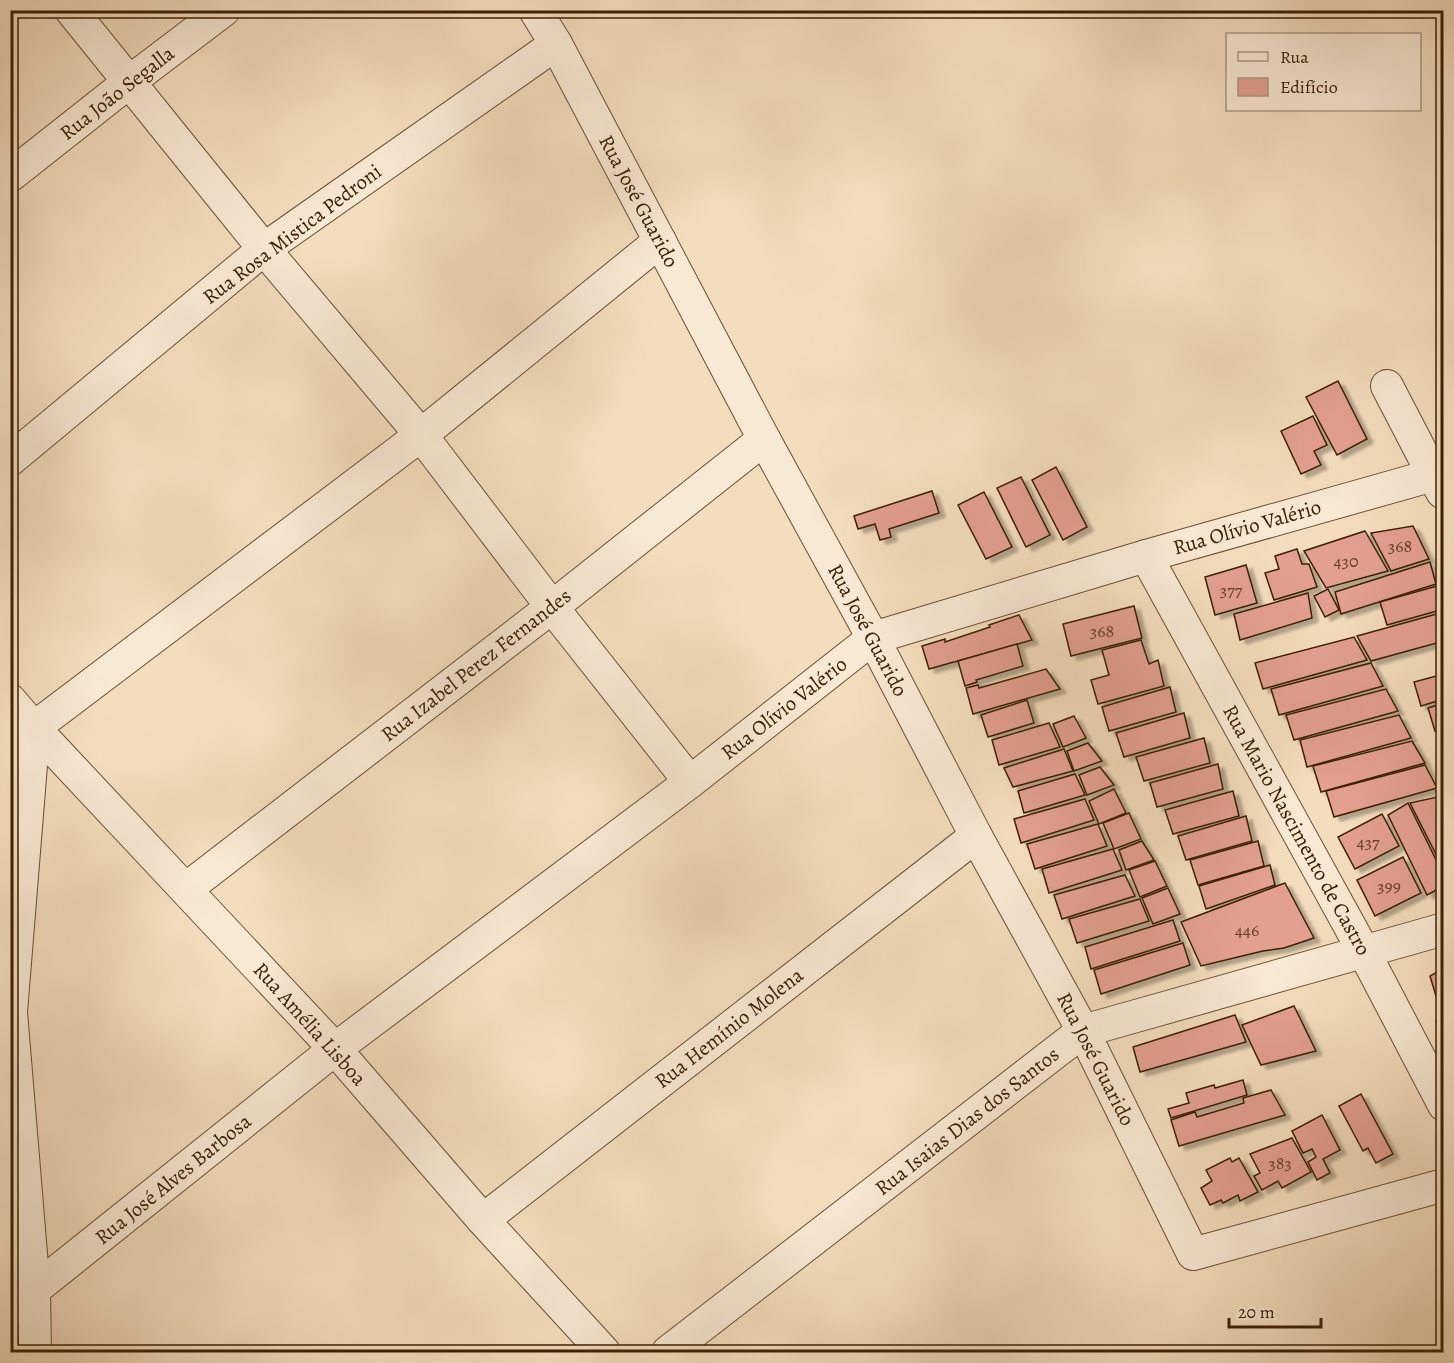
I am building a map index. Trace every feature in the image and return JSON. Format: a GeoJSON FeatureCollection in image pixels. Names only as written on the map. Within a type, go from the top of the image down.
{"type":"FeatureCollection","features":[{"type":"Feature","properties":{"kind":"street"},"geometry":{"type":"LineString","coordinates":[[71,10],[264,249],[421,435],[552,607],[690,782]]}},
{"type":"Feature","properties":{"kind":"street","name":"Rua João Segalla"},"geometry":{"type":"LineString","coordinates":[[10,176],[224,10]]}},
{"type":"Feature","properties":{"kind":"street","name":"Rua José Guarido"},"geometry":{"type":"LineString","coordinates":[[535,10],[556,44],[764,439],[1083,1031],[1193,1254],[1443,1185]]}},
{"type":"Feature","properties":{"kind":"street","name":"Rua Rosa Mistica Pedroni"},"geometry":{"type":"LineString","coordinates":[[10,460],[264,249],[556,44]]}},
{"type":"Feature","properties":{"kind":"street"},"geometry":{"type":"LineString","coordinates":[[35,1353],[22,1300],[11,1013],[22,737],[421,435],[660,241]]}},
{"type":"Feature","properties":{"kind":"street"},"geometry":{"type":"LineString","coordinates":[[1387,386],[1440,480]]}},
{"type":"Feature","properties":{"kind":"street","name":"Rua Izabel Perez Fernandes"},"geometry":{"type":"LineString","coordinates":[[186,890],[552,607],[764,439]]}},
{"type":"Feature","properties":{"kind":"street","name":"Rua Olívio Valério"},"geometry":{"type":"LineString","coordinates":[[334,1049],[690,782],[873,638],[1146,556],[1440,480]]}},
{"type":"Feature","properties":{"kind":"street","name":"Rua Mario Nascimento de Castro"},"geometry":{"type":"LineString","coordinates":[[1146,556],[1364,952],[1443,1106]]}},
{"type":"Feature","properties":{"kind":"street","name":"Rua Amélia Lisboa"},"geometry":{"type":"LineString","coordinates":[[10,700],[22,737],[186,890],[334,1049],[483,1221],[604,1353]]}},
{"type":"Feature","properties":{"kind":"street","name":"Rua Hemínio Molena"},"geometry":{"type":"LineString","coordinates":[[483,1221],[976,836]]}},
{"type":"Feature","properties":{"kind":"street","name":"Rua Isaias Dias dos Santos"},"geometry":{"type":"LineString","coordinates":[[668,1353],[1083,1031],[1443,929]]}},
{"type":"Feature","properties":{"kind":"street","name":"Rua José Alves Barbosa"},"geometry":{"type":"LineString","coordinates":[[22,1300],[334,1049]]}},
{"type":"Feature","properties":{"kind":"building"},"geometry":{"type":"Polygon","coordinates":[[[1338,381],[1367,439],[1337,455],[1306,397],[1338,381]]]}},
{"type":"Feature","properties":{"kind":"building"},"geometry":{"type":"Polygon","coordinates":[[[1313,416],[1327,445],[1314,451],[1321,465],[1301,474],[1281,431],[1313,416]]]}},
{"type":"Feature","properties":{"kind":"building"},"geometry":{"type":"Polygon","coordinates":[[[1056,467],[1087,527],[1063,540],[1032,480],[1056,467]]]}},
{"type":"Feature","properties":{"kind":"building"},"geometry":{"type":"Polygon","coordinates":[[[1021,477],[1050,535],[1026,547],[997,488],[1021,477]]]}},
{"type":"Feature","properties":{"kind":"building"},"geometry":{"type":"Polygon","coordinates":[[[932,491],[939,513],[889,529],[891,537],[880,540],[875,524],[858,529],[854,516],[932,491]]]}},
{"type":"Feature","properties":{"kind":"building"},"geometry":{"type":"Polygon","coordinates":[[[984,492],[1012,547],[986,559],[958,505],[984,492]]]}},
{"type":"Feature","properties":{"kind":"building"},"geometry":{"type":"Polygon","coordinates":[[[1413,526],[1429,559],[1391,571],[1371,533],[1413,526]]]}},
{"type":"Feature","properties":{"kind":"building"},"geometry":{"type":"Polygon","coordinates":[[[1365,531],[1388,571],[1326,588],[1304,551],[1365,531]]]}},
{"type":"Feature","properties":{"kind":"building"},"geometry":{"type":"Polygon","coordinates":[[[1297,549],[1302,564],[1309,564],[1317,587],[1274,600],[1265,573],[1279,569],[1275,556],[1297,549]]]}},
{"type":"Feature","properties":{"kind":"building"},"geometry":{"type":"Polygon","coordinates":[[[1430,562],[1436,584],[1341,614],[1335,592],[1430,562]]]}},
{"type":"Feature","properties":{"kind":"building"},"geometry":{"type":"Polygon","coordinates":[[[1246,565],[1257,603],[1215,615],[1205,577],[1246,565]]]}},
{"type":"Feature","properties":{"kind":"building"},"geometry":{"type":"Polygon","coordinates":[[[1444,584],[1444,609],[1387,625],[1380,602],[1444,584]]]}},
{"type":"Feature","properties":{"kind":"building"},"geometry":{"type":"Polygon","coordinates":[[[1328,589],[1339,610],[1325,617],[1314,596],[1328,589]]]}},
{"type":"Feature","properties":{"kind":"building"},"geometry":{"type":"Polygon","coordinates":[[[1308,593],[1312,618],[1240,640],[1234,614],[1308,593]]]}},
{"type":"Feature","properties":{"kind":"building"},"geometry":{"type":"Polygon","coordinates":[[[1134,606],[1142,638],[1071,656],[1063,624],[1134,606]]]}},
{"type":"Feature","properties":{"kind":"building"},"geometry":{"type":"Polygon","coordinates":[[[1444,612],[1444,641],[1371,661],[1357,636],[1444,612]]]}},
{"type":"Feature","properties":{"kind":"building"},"geometry":{"type":"Polygon","coordinates":[[[1019,615],[1032,640],[929,669],[922,646],[945,639],[945,642],[1019,615]]]}},
{"type":"Feature","properties":{"kind":"building"},"geometry":{"type":"Polygon","coordinates":[[[1354,637],[1367,660],[1263,689],[1255,663],[1354,637]]]}},
{"type":"Feature","properties":{"kind":"building"},"geometry":{"type":"Polygon","coordinates":[[[1141,640],[1149,664],[1158,660],[1164,686],[1098,704],[1091,680],[1109,675],[1102,650],[1141,640]]]}},
{"type":"Feature","properties":{"kind":"building"},"geometry":{"type":"Polygon","coordinates":[[[1017,644],[1023,666],[976,680],[977,682],[965,686],[958,661],[1017,644]]]}},
{"type":"Feature","properties":{"kind":"building"},"geometry":{"type":"Polygon","coordinates":[[[1371,663],[1383,686],[1279,715],[1271,689],[1371,663]]]}},
{"type":"Feature","properties":{"kind":"building"},"geometry":{"type":"Polygon","coordinates":[[[1046,669],[1060,689],[973,714],[966,688],[978,685],[979,688],[1046,669]]]}},
{"type":"Feature","properties":{"kind":"building"},"geometry":{"type":"Polygon","coordinates":[[[1444,674],[1444,699],[1421,706],[1414,682],[1444,674]]]}},
{"type":"Feature","properties":{"kind":"building"},"geometry":{"type":"Polygon","coordinates":[[[1170,687],[1176,712],[1109,731],[1102,707],[1170,687]]]}},
{"type":"Feature","properties":{"kind":"building"},"geometry":{"type":"Polygon","coordinates":[[[1386,689],[1398,711],[1294,740],[1286,715],[1386,689]]]}},
{"type":"Feature","properties":{"kind":"building"},"geometry":{"type":"Polygon","coordinates":[[[1027,700],[1034,723],[988,737],[981,715],[1027,700]]]}},
{"type":"Feature","properties":{"kind":"building"},"geometry":{"type":"Polygon","coordinates":[[[1444,703],[1444,729],[1435,731],[1428,708],[1444,703]]]}},
{"type":"Feature","properties":{"kind":"building"},"geometry":{"type":"Polygon","coordinates":[[[1184,713],[1190,738],[1124,757],[1116,733],[1184,713]]]}},
{"type":"Feature","properties":{"kind":"building"},"geometry":{"type":"Polygon","coordinates":[[[1399,715],[1411,738],[1307,767],[1300,740],[1399,715]]]}},
{"type":"Feature","properties":{"kind":"building"},"geometry":{"type":"Polygon","coordinates":[[[1074,716],[1086,738],[1063,747],[1053,724],[1074,716]]]}},
{"type":"Feature","properties":{"kind":"building"},"geometry":{"type":"Polygon","coordinates":[[[1049,723],[1060,747],[999,765],[992,740],[1049,723]]]}},
{"type":"Feature","properties":{"kind":"building"},"geometry":{"type":"Polygon","coordinates":[[[1204,738],[1210,763],[1144,781],[1136,757],[1204,738]]]}},
{"type":"Feature","properties":{"kind":"building"},"geometry":{"type":"Polygon","coordinates":[[[1412,741],[1425,763],[1321,792],[1313,766],[1412,741]]]}},
{"type":"Feature","properties":{"kind":"building"},"geometry":{"type":"Polygon","coordinates":[[[1088,743],[1102,761],[1074,771],[1067,751],[1088,743]]]}},
{"type":"Feature","properties":{"kind":"building"},"geometry":{"type":"Polygon","coordinates":[[[1064,749],[1073,771],[1013,787],[1004,768],[1064,749]]]}},
{"type":"Feature","properties":{"kind":"building"},"geometry":{"type":"Polygon","coordinates":[[[1218,764],[1223,789],[1157,807],[1150,783],[1218,764]]]}},
{"type":"Feature","properties":{"kind":"building"},"geometry":{"type":"Polygon","coordinates":[[[1425,765],[1437,788],[1334,817],[1326,791],[1425,765]]]}},
{"type":"Feature","properties":{"kind":"building"},"geometry":{"type":"Polygon","coordinates":[[[1100,767],[1114,785],[1087,795],[1079,775],[1100,767]]]}},
{"type":"Feature","properties":{"kind":"building"},"geometry":{"type":"Polygon","coordinates":[[[1075,774],[1085,795],[1024,813],[1018,791],[1075,774]]]}},
{"type":"Feature","properties":{"kind":"building"},"geometry":{"type":"Polygon","coordinates":[[[1114,789],[1126,813],[1099,824],[1089,801],[1114,789]]]}},
{"type":"Feature","properties":{"kind":"building"},"geometry":{"type":"Polygon","coordinates":[[[1233,791],[1239,816],[1173,834],[1165,810],[1233,791]]]}},
{"type":"Feature","properties":{"kind":"building"},"geometry":{"type":"Polygon","coordinates":[[[1442,796],[1444,800],[1444,870],[1410,803],[1442,796]]]}},
{"type":"Feature","properties":{"kind":"building"},"geometry":{"type":"Polygon","coordinates":[[[1085,799],[1094,820],[1021,843],[1014,819],[1085,799]]]}},
{"type":"Feature","properties":{"kind":"building"},"geometry":{"type":"Polygon","coordinates":[[[1408,803],[1444,876],[1444,886],[1427,895],[1388,815],[1408,803]]]}},
{"type":"Feature","properties":{"kind":"building"},"geometry":{"type":"Polygon","coordinates":[[[1129,813],[1141,839],[1114,849],[1103,823],[1129,813]]]}},
{"type":"Feature","properties":{"kind":"building"},"geometry":{"type":"Polygon","coordinates":[[[1382,814],[1399,846],[1355,869],[1338,837],[1382,814]]]}},
{"type":"Feature","properties":{"kind":"building"},"geometry":{"type":"Polygon","coordinates":[[[1246,816],[1252,841],[1186,860],[1178,836],[1246,816]]]}},
{"type":"Feature","properties":{"kind":"building"},"geometry":{"type":"Polygon","coordinates":[[[1098,824],[1107,846],[1035,869],[1027,844],[1098,824]]]}},
{"type":"Feature","properties":{"kind":"building"},"geometry":{"type":"Polygon","coordinates":[[[1142,841],[1154,860],[1126,870],[1119,850],[1142,841]]]}},
{"type":"Feature","properties":{"kind":"building"},"geometry":{"type":"Polygon","coordinates":[[[1258,841],[1264,866],[1198,885],[1190,860],[1258,841]]]}},
{"type":"Feature","properties":{"kind":"building"},"geometry":{"type":"Polygon","coordinates":[[[1113,849],[1122,870],[1049,893],[1042,869],[1113,849]]]}},
{"type":"Feature","properties":{"kind":"building"},"geometry":{"type":"Polygon","coordinates":[[[1403,857],[1421,893],[1375,916],[1357,880],[1403,857]]]}},
{"type":"Feature","properties":{"kind":"building"},"geometry":{"type":"Polygon","coordinates":[[[1155,861],[1167,886],[1140,897],[1129,870],[1155,861]]]}},
{"type":"Feature","properties":{"kind":"building"},"geometry":{"type":"Polygon","coordinates":[[[1270,865],[1275,885],[1206,909],[1199,886],[1270,865]]]}},
{"type":"Feature","properties":{"kind":"building"},"geometry":{"type":"Polygon","coordinates":[[[1125,875],[1135,896],[1062,919],[1054,895],[1125,875]]]}},
{"type":"Feature","properties":{"kind":"building"},"geometry":{"type":"Polygon","coordinates":[[[1285,883],[1314,938],[1284,948],[1201,966],[1181,922],[1285,883]]]}},
{"type":"Feature","properties":{"kind":"building"},"geometry":{"type":"Polygon","coordinates":[[[1168,888],[1180,914],[1153,924],[1142,898],[1168,888]]]}},
{"type":"Feature","properties":{"kind":"building"},"geometry":{"type":"Polygon","coordinates":[[[1140,899],[1149,921],[1077,943],[1069,919],[1140,899]]]}},
{"type":"Feature","properties":{"kind":"building"},"geometry":{"type":"Polygon","coordinates":[[[1173,920],[1180,941],[1091,969],[1085,947],[1173,920]]]}},
{"type":"Feature","properties":{"kind":"building"},"geometry":{"type":"Polygon","coordinates":[[[1183,943],[1190,965],[1101,994],[1094,970],[1183,943]]]}},
{"type":"Feature","properties":{"kind":"building"},"geometry":{"type":"Polygon","coordinates":[[[1444,968],[1444,1010],[1436,996],[1430,976],[1444,968]]]}},
{"type":"Feature","properties":{"kind":"building"},"geometry":{"type":"Polygon","coordinates":[[[1294,1006],[1316,1051],[1261,1065],[1242,1025],[1294,1006]]]}},
{"type":"Feature","properties":{"kind":"building"},"geometry":{"type":"Polygon","coordinates":[[[1235,1015],[1246,1042],[1140,1072],[1133,1047],[1235,1015]]]}},
{"type":"Feature","properties":{"kind":"building"},"geometry":{"type":"Polygon","coordinates":[[[1444,1018],[1444,1038],[1436,1021],[1444,1018]]]}},
{"type":"Feature","properties":{"kind":"building"},"geometry":{"type":"Polygon","coordinates":[[[1243,1080],[1247,1095],[1171,1118],[1168,1109],[1189,1103],[1186,1093],[1243,1080]]]}},
{"type":"Feature","properties":{"kind":"building"},"geometry":{"type":"Polygon","coordinates":[[[1271,1090],[1285,1115],[1179,1146],[1171,1120],[1195,1112],[1197,1117],[1244,1103],[1243,1098],[1271,1090]]]}},
{"type":"Feature","properties":{"kind":"building"},"geometry":{"type":"Polygon","coordinates":[[[1361,1094],[1393,1154],[1376,1163],[1368,1148],[1363,1151],[1339,1106],[1361,1094]]]}},
{"type":"Feature","properties":{"kind":"building"},"geometry":{"type":"Polygon","coordinates":[[[1322,1115],[1340,1150],[1323,1159],[1330,1173],[1317,1180],[1308,1162],[1316,1157],[1312,1149],[1303,1153],[1292,1131],[1322,1115]]]}},
{"type":"Feature","properties":{"kind":"building"},"geometry":{"type":"Polygon","coordinates":[[[1292,1138],[1311,1172],[1282,1188],[1278,1181],[1262,1190],[1254,1176],[1260,1173],[1250,1154],[1292,1138]]]}},
{"type":"Feature","properties":{"kind":"building"},"geometry":{"type":"Polygon","coordinates":[[[1230,1158],[1232,1162],[1239,1158],[1258,1192],[1240,1201],[1238,1195],[1223,1203],[1221,1200],[1210,1205],[1201,1188],[1212,1181],[1206,1170],[1230,1158]]]}}]}
